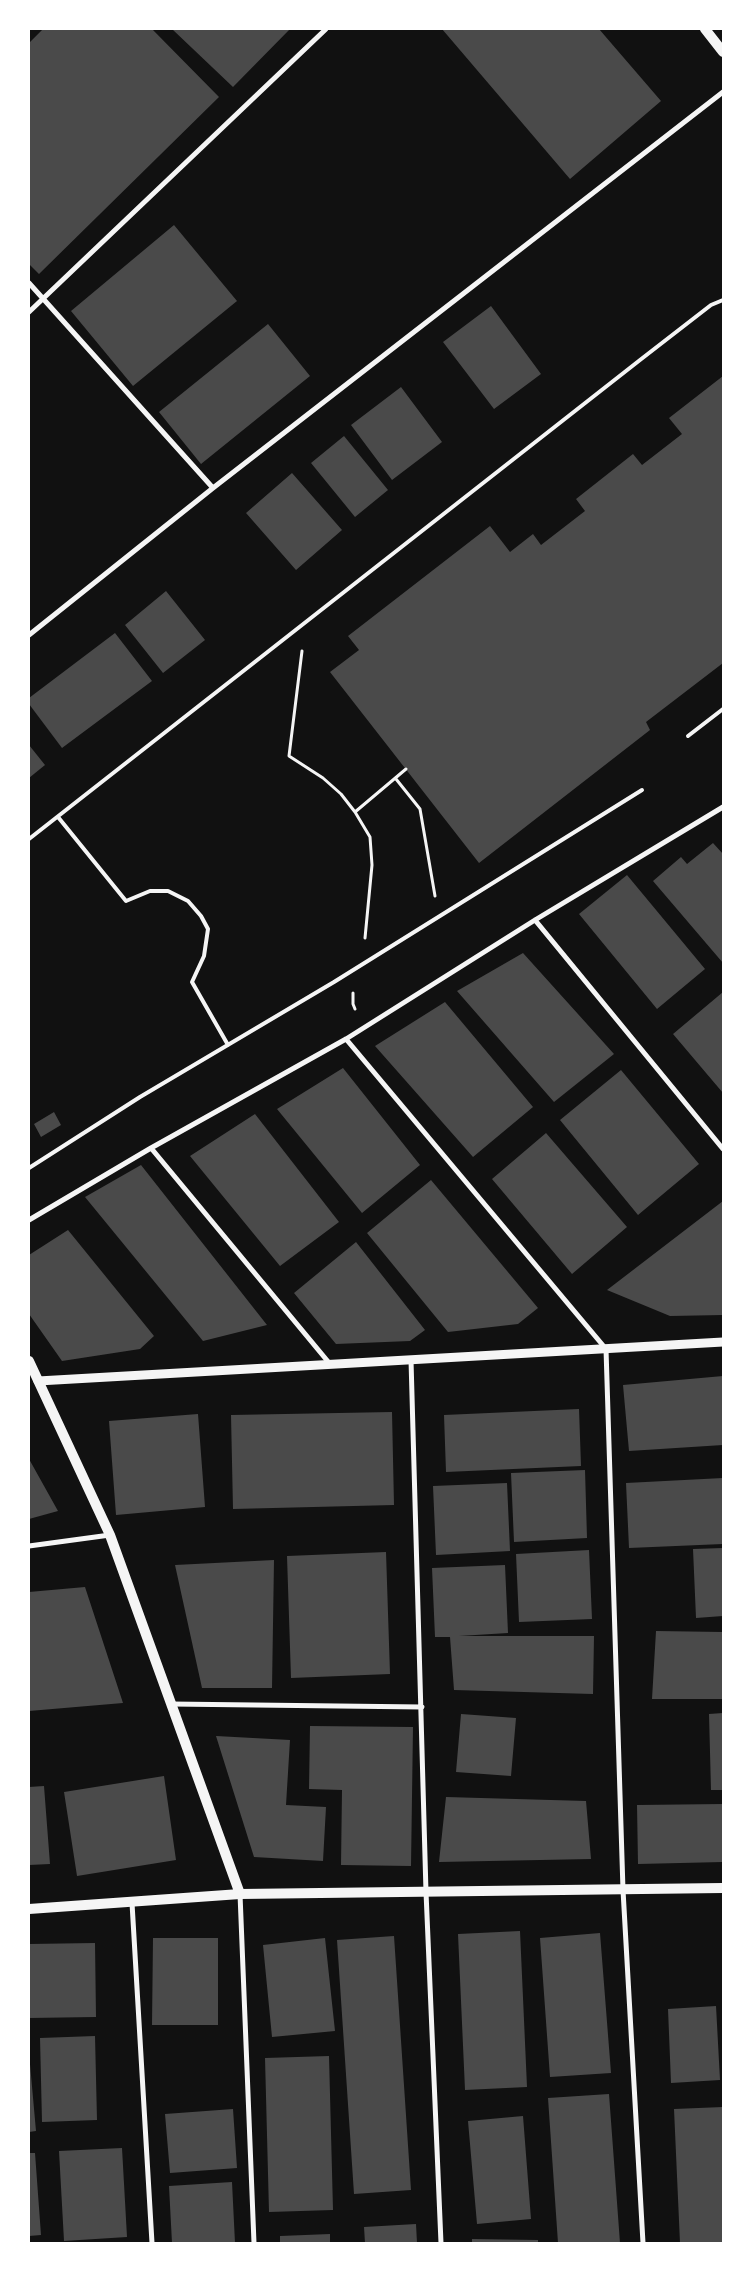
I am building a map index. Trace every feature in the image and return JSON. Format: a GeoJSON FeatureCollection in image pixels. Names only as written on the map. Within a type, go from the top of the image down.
{"type":"FeatureCollection","features":[{"type":"Feature","properties":{"kind":"main road"},"geometry":{"type":"LineString","coordinates":[[705,29],[723,52]]}},
{"type":"Feature","properties":{"kind":"main road"},"geometry":{"type":"LineString","coordinates":[[29,1361],[110,1534],[240,1894]]}},
{"type":"Feature","properties":{"kind":"main road"},"geometry":{"type":"LineString","coordinates":[[29,1909],[240,1894],[723,1888]]}},
{"type":"Feature","properties":{"kind":"street"},"geometry":{"type":"LineString","coordinates":[[29,312],[326,29]]}},
{"type":"Feature","properties":{"kind":"street"},"geometry":{"type":"LineString","coordinates":[[29,635],[213,488],[723,92]]}},
{"type":"Feature","properties":{"kind":"street"},"geometry":{"type":"LineString","coordinates":[[29,282],[213,488]]}},
{"type":"Feature","properties":{"kind":"street"},"geometry":{"type":"LineString","coordinates":[[29,1220],[151,1148],[346,1039],[536,920],[723,807]]}},
{"type":"Feature","properties":{"kind":"street"},"geometry":{"type":"LineString","coordinates":[[536,920],[723,1150]]}},
{"type":"Feature","properties":{"kind":"street"},"geometry":{"type":"LineString","coordinates":[[346,1039],[606,1349],[623,1890],[643,2243]]}},
{"type":"Feature","properties":{"kind":"street"},"geometry":{"type":"LineString","coordinates":[[151,1148],[330,1364]]}},
{"type":"Feature","properties":{"kind":"street"},"geometry":{"type":"LineString","coordinates":[[38,1381],[723,1342]]}},
{"type":"Feature","properties":{"kind":"street"},"geometry":{"type":"LineString","coordinates":[[411,1360],[426,1892],[441,2243]]}},
{"type":"Feature","properties":{"kind":"street"},"geometry":{"type":"LineString","coordinates":[[29,1546],[110,1534]]}},
{"type":"Feature","properties":{"kind":"street"},"geometry":{"type":"LineString","coordinates":[[171,1704],[422,1707]]}},
{"type":"Feature","properties":{"kind":"street"},"geometry":{"type":"LineString","coordinates":[[240,1894],[254,2243]]}},
{"type":"Feature","properties":{"kind":"street"},"geometry":{"type":"LineString","coordinates":[[132,1903],[152,2243]]}},
{"type":"Feature","properties":{"kind":"lane"},"geometry":{"type":"LineString","coordinates":[[29,839],[640,360],[711,305],[723,300]]}},
{"type":"Feature","properties":{"kind":"lane"},"geometry":{"type":"LineString","coordinates":[[688,736],[723,709]]}},
{"type":"Feature","properties":{"kind":"lane"},"geometry":{"type":"LineString","coordinates":[[29,1168],[120,1110],[292,1008],[642,790]]}},
{"type":"Feature","properties":{"kind":"lane"},"geometry":{"type":"LineString","coordinates":[[58,817],[126,901],[150,891],[168,891],[188,901],[201,916],[208,930],[204,956],[192,982],[228,1046]]}},
{"type":"Feature","properties":{"kind":"path"},"geometry":{"type":"LineString","coordinates":[[305,623],[289,756],[323,778],[341,794],[355,812],[370,837],[372,866],[365,938],[355,969],[353,1004],[365,1027]]}},
{"type":"Feature","properties":{"kind":"path"},"geometry":{"type":"LineString","coordinates":[[355,812],[406,769]]}},
{"type":"Feature","properties":{"kind":"path"},"geometry":{"type":"LineString","coordinates":[[396,778],[420,809],[439,917]]}},
{"type":"Feature","properties":{"kind":"building"},"geometry":{"type":"Polygon","coordinates":[[[43,29],[152,29],[219,97],[39,274],[29,264],[29,43],[43,29]]]}},
{"type":"Feature","properties":{"kind":"building"},"geometry":{"type":"Polygon","coordinates":[[[172,29],[290,29],[233,87],[172,29]]]}},
{"type":"Feature","properties":{"kind":"building"},"geometry":{"type":"Polygon","coordinates":[[[442,29],[599,29],[661,101],[570,179],[442,29]]]}},
{"type":"Feature","properties":{"kind":"building"},"geometry":{"type":"Polygon","coordinates":[[[174,225],[237,301],[133,386],[71,311],[174,225]]]}},
{"type":"Feature","properties":{"kind":"building"},"geometry":{"type":"Polygon","coordinates":[[[491,306],[541,374],[494,409],[443,342],[491,306]]]}},
{"type":"Feature","properties":{"kind":"building"},"geometry":{"type":"Polygon","coordinates":[[[268,324],[310,376],[201,464],[159,412],[268,324]]]}},
{"type":"Feature","properties":{"kind":"building"},"geometry":{"type":"Polygon","coordinates":[[[723,376],[723,663],[646,722],[650,730],[479,863],[330,672],[359,650],[348,636],[490,526],[510,552],[533,534],[541,545],[585,511],[576,499],[633,454],[642,465],[682,434],[669,418],[723,376]]]}},
{"type":"Feature","properties":{"kind":"building"},"geometry":{"type":"Polygon","coordinates":[[[401,387],[442,442],[392,480],[351,425],[401,387]]]}},
{"type":"Feature","properties":{"kind":"building"},"geometry":{"type":"Polygon","coordinates":[[[344,436],[388,490],[355,517],[311,463],[344,436]]]}},
{"type":"Feature","properties":{"kind":"building"},"geometry":{"type":"Polygon","coordinates":[[[292,473],[342,530],[296,570],[246,513],[292,473]]]}},
{"type":"Feature","properties":{"kind":"building"},"geometry":{"type":"Polygon","coordinates":[[[166,591],[205,640],[163,673],[125,625],[166,591]]]}},
{"type":"Feature","properties":{"kind":"building"},"geometry":{"type":"Polygon","coordinates":[[[115,633],[152,681],[62,748],[29,704],[29,698],[115,633]]]}},
{"type":"Feature","properties":{"kind":"building"},"geometry":{"type":"Polygon","coordinates":[[[29,745],[45,765],[29,778],[29,745]]]}},
{"type":"Feature","properties":{"kind":"building"},"geometry":{"type":"Polygon","coordinates":[[[713,843],[723,854],[723,963],[653,881],[681,857],[687,864],[713,843]]]}},
{"type":"Feature","properties":{"kind":"building"},"geometry":{"type":"Polygon","coordinates":[[[627,875],[705,969],[657,1009],[579,914],[627,875]]]}},
{"type":"Feature","properties":{"kind":"building"},"geometry":{"type":"Polygon","coordinates":[[[523,953],[614,1054],[554,1102],[457,991],[523,953]]]}},
{"type":"Feature","properties":{"kind":"building"},"geometry":{"type":"Polygon","coordinates":[[[723,992],[723,1093],[673,1034],[723,992]]]}},
{"type":"Feature","properties":{"kind":"building"},"geometry":{"type":"Polygon","coordinates":[[[445,1002],[533,1107],[473,1157],[375,1046],[445,1002]]]}},
{"type":"Feature","properties":{"kind":"building"},"geometry":{"type":"Polygon","coordinates":[[[343,1068],[420,1165],[362,1213],[277,1109],[343,1068]]]}},
{"type":"Feature","properties":{"kind":"building"},"geometry":{"type":"Polygon","coordinates":[[[621,1070],[699,1164],[638,1215],[560,1120],[621,1070]]]}},
{"type":"Feature","properties":{"kind":"building"},"geometry":{"type":"Polygon","coordinates":[[[54,1112],[61,1125],[41,1137],[34,1124],[54,1112]]]}},
{"type":"Feature","properties":{"kind":"building"},"geometry":{"type":"Polygon","coordinates":[[[255,1114],[339,1222],[280,1266],[190,1156],[255,1114]]]}},
{"type":"Feature","properties":{"kind":"building"},"geometry":{"type":"Polygon","coordinates":[[[546,1133],[627,1227],[572,1274],[492,1179],[546,1133]]]}},
{"type":"Feature","properties":{"kind":"building"},"geometry":{"type":"Polygon","coordinates":[[[141,1165],[267,1325],[203,1341],[85,1197],[141,1165]]]}},
{"type":"Feature","properties":{"kind":"building"},"geometry":{"type":"Polygon","coordinates":[[[431,1180],[538,1308],[518,1324],[448,1332],[367,1233],[431,1180]]]}},
{"type":"Feature","properties":{"kind":"building"},"geometry":{"type":"Polygon","coordinates":[[[723,1201],[723,1315],[670,1316],[607,1290],[723,1201]]]}},
{"type":"Feature","properties":{"kind":"building"},"geometry":{"type":"Polygon","coordinates":[[[68,1230],[154,1336],[140,1349],[62,1361],[29,1314],[29,1255],[68,1230]]]}},
{"type":"Feature","properties":{"kind":"building"},"geometry":{"type":"Polygon","coordinates":[[[356,1242],[425,1330],[410,1341],[336,1344],[294,1293],[356,1242]]]}},
{"type":"Feature","properties":{"kind":"building"},"geometry":{"type":"Polygon","coordinates":[[[723,1376],[723,1445],[629,1451],[623,1385],[723,1376]]]}},
{"type":"Feature","properties":{"kind":"building"},"geometry":{"type":"Polygon","coordinates":[[[579,1409],[581,1466],[446,1472],[444,1415],[579,1409]]]}},
{"type":"Feature","properties":{"kind":"building"},"geometry":{"type":"Polygon","coordinates":[[[392,1412],[394,1505],[233,1509],[231,1415],[392,1412]]]}},
{"type":"Feature","properties":{"kind":"building"},"geometry":{"type":"Polygon","coordinates":[[[198,1414],[205,1507],[116,1515],[109,1421],[198,1414]]]}},
{"type":"Feature","properties":{"kind":"building"},"geometry":{"type":"Polygon","coordinates":[[[29,1459],[58,1511],[29,1519],[29,1459]]]}},
{"type":"Feature","properties":{"kind":"building"},"geometry":{"type":"Polygon","coordinates":[[[585,1470],[587,1538],[514,1542],[511,1473],[585,1470]]]}},
{"type":"Feature","properties":{"kind":"building"},"geometry":{"type":"Polygon","coordinates":[[[723,1478],[723,1544],[629,1548],[626,1483],[723,1478]]]}},
{"type":"Feature","properties":{"kind":"building"},"geometry":{"type":"Polygon","coordinates":[[[507,1483],[510,1551],[436,1555],[433,1486],[507,1483]]]}},
{"type":"Feature","properties":{"kind":"building"},"geometry":{"type":"Polygon","coordinates":[[[723,1548],[723,1616],[696,1618],[693,1549],[723,1548]]]}},
{"type":"Feature","properties":{"kind":"building"},"geometry":{"type":"Polygon","coordinates":[[[589,1550],[592,1619],[519,1622],[516,1554],[589,1550]]]}},
{"type":"Feature","properties":{"kind":"building"},"geometry":{"type":"Polygon","coordinates":[[[386,1552],[390,1674],[291,1678],[287,1556],[386,1552]]]}},
{"type":"Feature","properties":{"kind":"building"},"geometry":{"type":"Polygon","coordinates":[[[274,1560],[272,1688],[202,1688],[175,1565],[274,1560]]]}},
{"type":"Feature","properties":{"kind":"building"},"geometry":{"type":"Polygon","coordinates":[[[505,1565],[508,1633],[459,1636],[594,1636],[593,1694],[454,1690],[450,1637],[435,1637],[432,1568],[505,1565]]]}},
{"type":"Feature","properties":{"kind":"building"},"geometry":{"type":"Polygon","coordinates":[[[85,1587],[123,1703],[29,1711],[29,1592],[85,1587]]]}},
{"type":"Feature","properties":{"kind":"building"},"geometry":{"type":"Polygon","coordinates":[[[656,1631],[723,1632],[723,1699],[652,1699],[656,1631]]]}},
{"type":"Feature","properties":{"kind":"building"},"geometry":{"type":"Polygon","coordinates":[[[723,1713],[723,1790],[711,1790],[709,1714],[723,1713]]]}},
{"type":"Feature","properties":{"kind":"building"},"geometry":{"type":"Polygon","coordinates":[[[461,1714],[516,1718],[511,1776],[456,1772],[461,1714]]]}},
{"type":"Feature","properties":{"kind":"building"},"geometry":{"type":"Polygon","coordinates":[[[310,1726],[413,1727],[411,1866],[341,1865],[342,1790],[309,1789],[310,1726]]]}},
{"type":"Feature","properties":{"kind":"building"},"geometry":{"type":"Polygon","coordinates":[[[216,1736],[290,1740],[286,1805],[326,1807],[323,1861],[254,1857],[216,1736]]]}},
{"type":"Feature","properties":{"kind":"building"},"geometry":{"type":"Polygon","coordinates":[[[164,1776],[176,1860],[77,1876],[64,1792],[164,1776]]]}},
{"type":"Feature","properties":{"kind":"building"},"geometry":{"type":"Polygon","coordinates":[[[44,1786],[50,1864],[29,1865],[29,1787],[44,1786]]]}},
{"type":"Feature","properties":{"kind":"building"},"geometry":{"type":"Polygon","coordinates":[[[446,1797],[586,1801],[591,1859],[439,1862],[446,1797]]]}},
{"type":"Feature","properties":{"kind":"building"},"geometry":{"type":"Polygon","coordinates":[[[723,1804],[723,1862],[638,1864],[637,1805],[723,1804]]]}},
{"type":"Feature","properties":{"kind":"building"},"geometry":{"type":"Polygon","coordinates":[[[520,1931],[527,2087],[465,2090],[458,1934],[520,1931]]]}},
{"type":"Feature","properties":{"kind":"building"},"geometry":{"type":"Polygon","coordinates":[[[600,1933],[611,2073],[550,2077],[540,1938],[600,1933]]]}},
{"type":"Feature","properties":{"kind":"building"},"geometry":{"type":"Polygon","coordinates":[[[394,1936],[411,2190],[354,2194],[337,1940],[394,1936]]]}},
{"type":"Feature","properties":{"kind":"building"},"geometry":{"type":"Polygon","coordinates":[[[153,1938],[218,1938],[218,2025],[152,2025],[153,1938]]]}},
{"type":"Feature","properties":{"kind":"building"},"geometry":{"type":"Polygon","coordinates":[[[325,1938],[335,2031],[272,2037],[263,1945],[325,1938]]]}},
{"type":"Feature","properties":{"kind":"building"},"geometry":{"type":"Polygon","coordinates":[[[95,1943],[96,2017],[29,2018],[29,1944],[95,1943]]]}},
{"type":"Feature","properties":{"kind":"building"},"geometry":{"type":"Polygon","coordinates":[[[716,2006],[720,2080],[671,2083],[668,2009],[716,2006]]]}},
{"type":"Feature","properties":{"kind":"building"},"geometry":{"type":"Polygon","coordinates":[[[95,2036],[97,2120],[42,2122],[40,2038],[95,2036]]]}},
{"type":"Feature","properties":{"kind":"building"},"geometry":{"type":"Polygon","coordinates":[[[29,2053],[36,2131],[29,2132],[29,2053]]]}},
{"type":"Feature","properties":{"kind":"building"},"geometry":{"type":"Polygon","coordinates":[[[329,2056],[333,2210],[269,2212],[265,2058],[329,2056]]]}},
{"type":"Feature","properties":{"kind":"building"},"geometry":{"type":"Polygon","coordinates":[[[609,2094],[620,2243],[558,2243],[548,2098],[609,2094]]]}},
{"type":"Feature","properties":{"kind":"building"},"geometry":{"type":"Polygon","coordinates":[[[723,2107],[723,2243],[680,2243],[674,2109],[723,2107]]]}},
{"type":"Feature","properties":{"kind":"building"},"geometry":{"type":"Polygon","coordinates":[[[233,2109],[237,2168],[170,2173],[165,2114],[233,2109]]]}},
{"type":"Feature","properties":{"kind":"building"},"geometry":{"type":"Polygon","coordinates":[[[523,2116],[531,2219],[477,2224],[468,2121],[523,2116]]]}},
{"type":"Feature","properties":{"kind":"building"},"geometry":{"type":"Polygon","coordinates":[[[122,2148],[127,2237],[64,2241],[59,2151],[122,2148]]]}},
{"type":"Feature","properties":{"kind":"building"},"geometry":{"type":"Polygon","coordinates":[[[29,2153],[35,2153],[41,2235],[29,2236],[29,2153]]]}},
{"type":"Feature","properties":{"kind":"building"},"geometry":{"type":"Polygon","coordinates":[[[232,2182],[235,2243],[172,2243],[169,2186],[232,2182]]]}},
{"type":"Feature","properties":{"kind":"building"},"geometry":{"type":"Polygon","coordinates":[[[416,2224],[417,2243],[365,2243],[364,2227],[416,2224]]]}},
{"type":"Feature","properties":{"kind":"building"},"geometry":{"type":"Polygon","coordinates":[[[330,2234],[330,2243],[280,2243],[280,2236],[330,2234]]]}},
{"type":"Feature","properties":{"kind":"building"},"geometry":{"type":"Polygon","coordinates":[[[472,2239],[538,2240],[538,2243],[472,2243],[472,2239]]]}}]}
